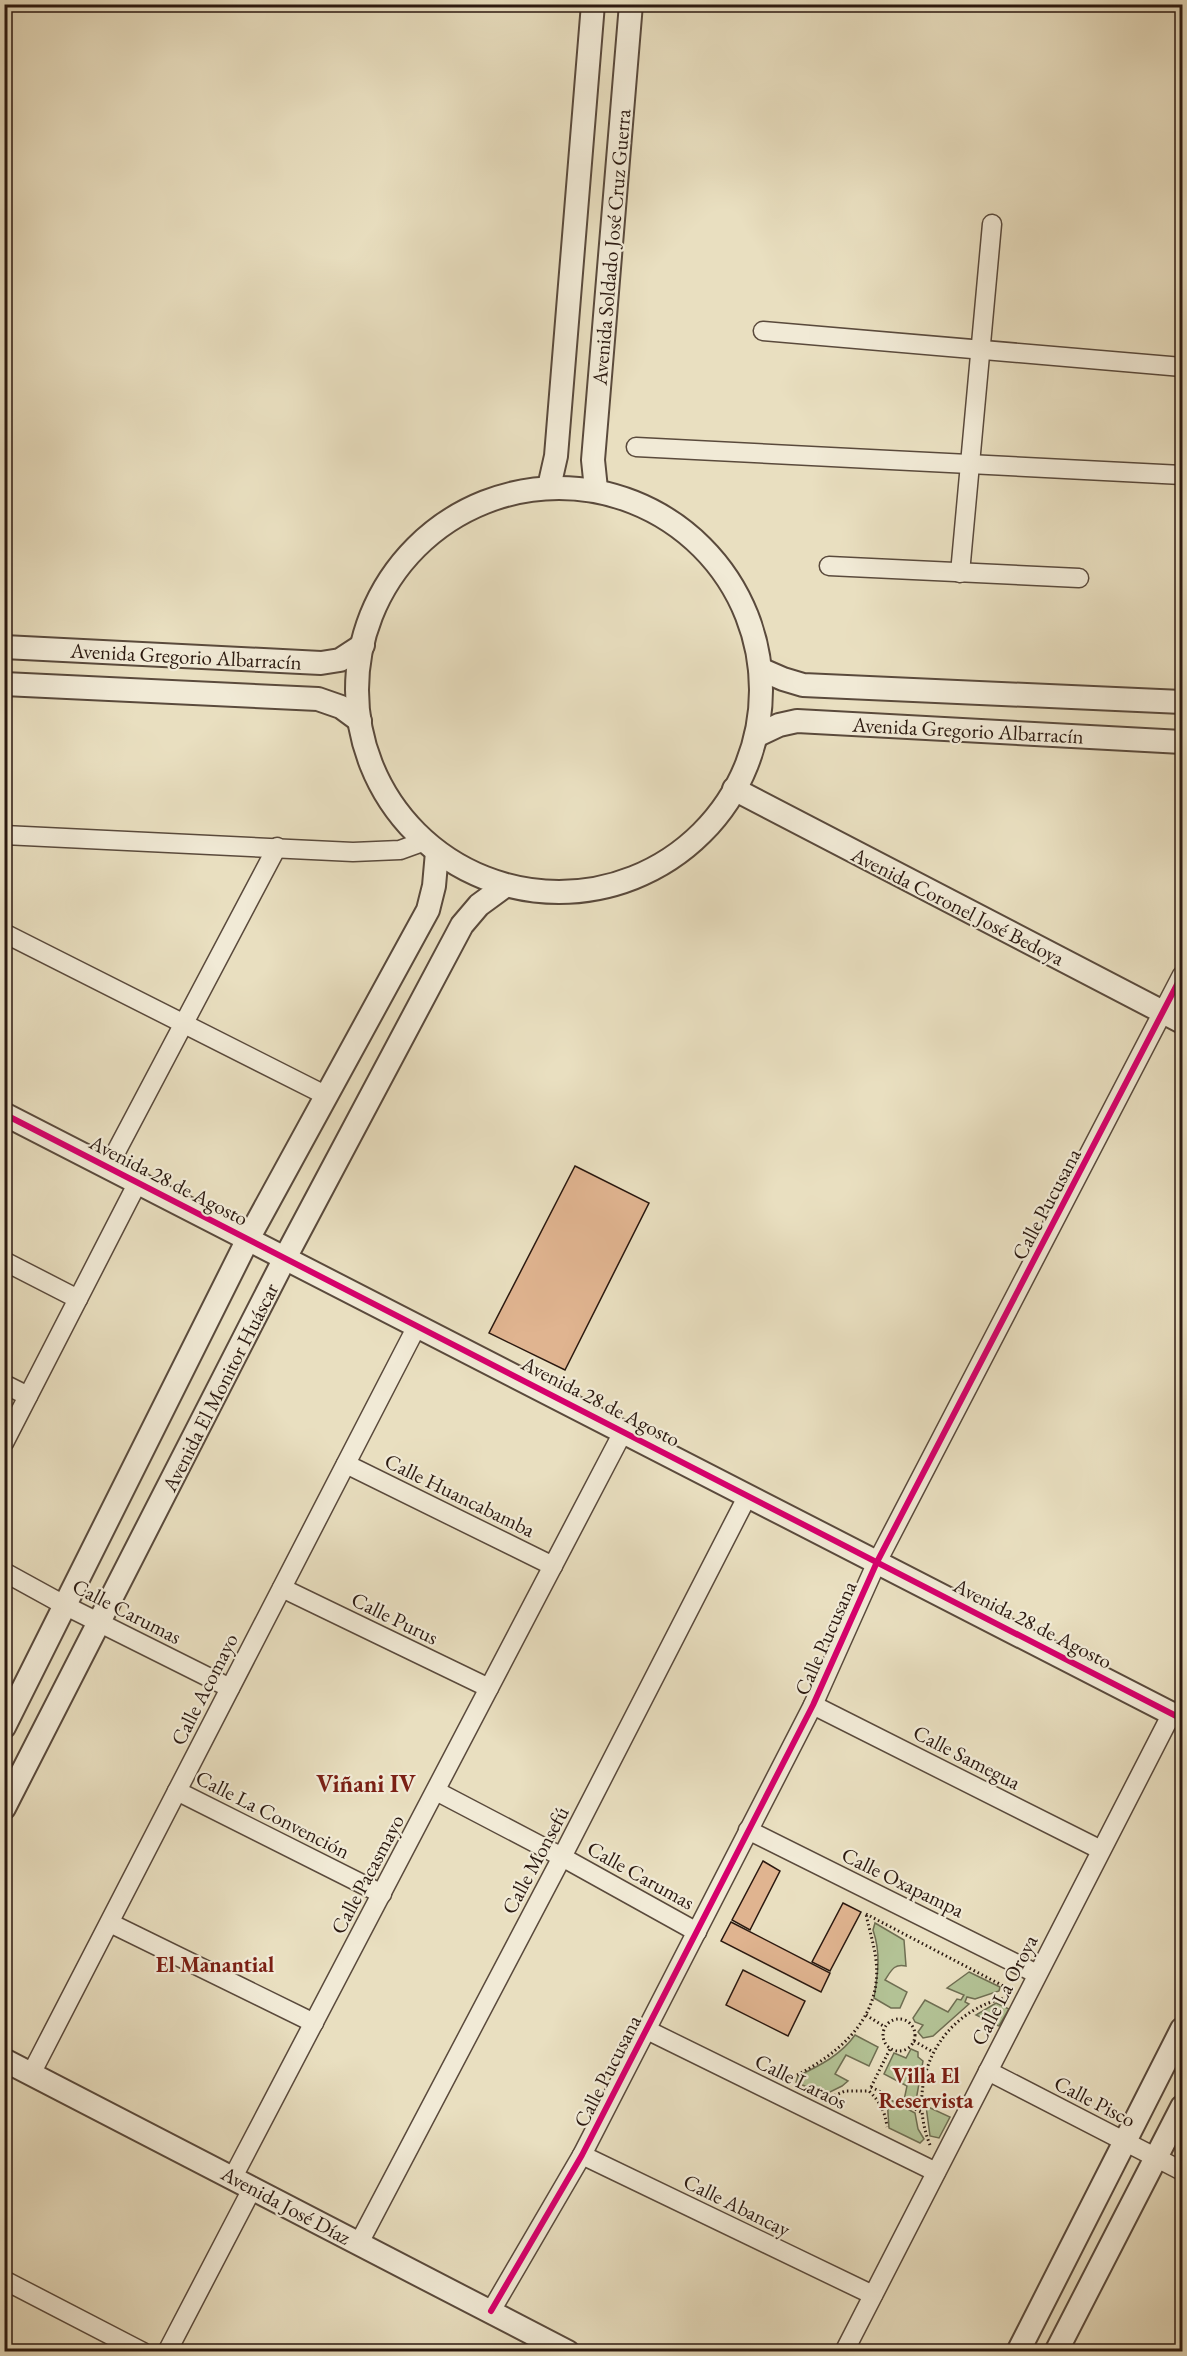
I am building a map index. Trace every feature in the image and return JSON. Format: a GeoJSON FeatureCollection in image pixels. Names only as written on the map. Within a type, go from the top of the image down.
{"type":"FeatureCollection","features":[{"type":"Feature","properties":{"kind":"street","name":"Avenida Soldado José Cruz Guerra"},"geometry":{"type":"LineString","coordinates":[[549,487],[556,456],[593,4]]}},
{"type":"Feature","properties":{"kind":"street","name":"Avenida Soldado José Cruz Guerra"},"geometry":{"type":"LineString","coordinates":[[597,489],[593,460],[631,4]]}},
{"type":"Feature","properties":{"kind":"street"},"geometry":{"type":"LineString","coordinates":[[960,573],[992,224]]}},
{"type":"Feature","properties":{"kind":"street"},"geometry":{"type":"LineString","coordinates":[[763,331],[1182,366]]}},
{"type":"Feature","properties":{"kind":"street"},"geometry":{"type":"LineString","coordinates":[[636,447],[1182,475]]}},
{"type":"Feature","properties":{"kind":"street"},"geometry":{"type":"LineString","coordinates":[[549,487],[597,489],[642,505],[678,526],[710,554],[734,588],[751,627],[760,669],[761,691],[756,736],[743,774],[722,810],[695,840],[662,865],[626,882],[576,892],[546,893],[505,886],[469,872],[431,846],[408,825],[386,794],[369,759],[360,721],[358,683],[363,645],[375,608],[394,574],[418,545],[448,521],[482,503],[518,492],[549,487]]}},
{"type":"Feature","properties":{"kind":"street"},"geometry":{"type":"LineString","coordinates":[[829,567],[1079,578]]}},
{"type":"Feature","properties":{"kind":"street","name":"Avenida Gregorio Albarracín"},"geometry":{"type":"LineString","coordinates":[[4,647],[321,663],[340,660],[363,645]]}},
{"type":"Feature","properties":{"kind":"street","name":"Avenida Gregorio Albarracín"},"geometry":{"type":"LineString","coordinates":[[760,669],[803,685],[1182,702]]}},
{"type":"Feature","properties":{"kind":"street","name":"Avenida Gregorio Albarracín"},"geometry":{"type":"LineString","coordinates":[[4,684],[318,699],[341,707],[360,721]]}},
{"type":"Feature","properties":{"kind":"street","name":"Avenida Gregorio Albarracín"},"geometry":{"type":"LineString","coordinates":[[756,736],[797,721],[1182,742]]}},
{"type":"Feature","properties":{"kind":"street","name":"Avenida Coronel José Bedoya"},"geometry":{"type":"LineString","coordinates":[[734,789],[1173,1017]]}},
{"type":"Feature","properties":{"kind":"street"},"geometry":{"type":"LineString","coordinates":[[4,835],[353,852],[431,846]]}},
{"type":"Feature","properties":{"kind":"street","name":"Avenida El Monitor Huáscar"},"geometry":{"type":"LineString","coordinates":[[4,1726],[248,1239],[428,910],[434,886],[431,846]]}},
{"type":"Feature","properties":{"kind":"street"},"geometry":{"type":"LineString","coordinates":[[108,1167],[277,847]]}},
{"type":"Feature","properties":{"kind":"street","name":"Avenida El Monitor Huáscar"},"geometry":{"type":"LineString","coordinates":[[4,1808],[285,1258],[462,925],[479,905],[505,886]]}},
{"type":"Feature","properties":{"kind":"street"},"geometry":{"type":"LineString","coordinates":[[4,933],[327,1096]]}},
{"type":"Feature","properties":{"kind":"street","name":"Calle Pucusana"},"geometry":{"type":"LineString","coordinates":[[491,2311],[582,2155],[813,1705],[877,1562],[1173,1017],[1182,975]]}},
{"type":"Feature","properties":{"kind":"street","name":"Avenida 28 de Agosto"},"geometry":{"type":"LineString","coordinates":[[4,1114],[1177,1716]]}},
{"type":"Feature","properties":{"kind":"street"},"geometry":{"type":"LineString","coordinates":[[4,1443],[138,1182]]}},
{"type":"Feature","properties":{"kind":"street"},"geometry":{"type":"LineString","coordinates":[[4,1261],[78,1299]]}},
{"type":"Feature","properties":{"kind":"street","name":"Calle Acomayo"},"geometry":{"type":"LineString","coordinates":[[31,2074],[417,1326]]}},
{"type":"Feature","properties":{"kind":"street"},"geometry":{"type":"LineString","coordinates":[[4,1384],[28,1396]]}},
{"type":"Feature","properties":{"kind":"street","name":"Calle Pacasmayo"},"geometry":{"type":"LineString","coordinates":[[167,2352],[314,2023],[623,1432]]}},
{"type":"Feature","properties":{"kind":"street","name":"Calle Huancabamba"},"geometry":{"type":"LineString","coordinates":[[346,1464],[553,1566]]}},
{"type":"Feature","properties":{"kind":"street","name":"Calle Monsefú"},"geometry":{"type":"LineString","coordinates":[[359,2243],[562,1857],[748,1495]]}},
{"type":"Feature","properties":{"kind":"street","name":"Calle Carumas"},"geometry":{"type":"LineString","coordinates":[[4,1572],[66,1606],[230,1688]]}},
{"type":"Feature","properties":{"kind":"street","name":"Calle Purus"},"geometry":{"type":"LineString","coordinates":[[282,1588],[489,1688]]}},
{"type":"Feature","properties":{"kind":"street","name":"Calle Samegua"},"geometry":{"type":"LineString","coordinates":[[813,1705],[1101,1850]]}},
{"type":"Feature","properties":{"kind":"street","name":"Calle La Oroya"},"geometry":{"type":"LineString","coordinates":[[844,2352],[1101,1850],[1177,1716]]}},
{"type":"Feature","properties":{"kind":"street","name":"Calle La Convención"},"geometry":{"type":"LineString","coordinates":[[177,1791],[382,1894]]}},
{"type":"Feature","properties":{"kind":"street","name":"Calle Carumas"},"geometry":{"type":"LineString","coordinates":[[436,1791],[562,1857],[697,1932]]}},
{"type":"Feature","properties":{"kind":"street","name":"Calle Oxapampa"},"geometry":{"type":"LineString","coordinates":[[748,1830],[1037,1974]]}},
{"type":"Feature","properties":{"kind":"street"},"geometry":{"type":"LineString","coordinates":[[110,1923],[314,2023]]}},
{"type":"Feature","properties":{"kind":"street"},"geometry":{"type":"LineString","coordinates":[[1018,2352],[1182,2029]]}},
{"type":"Feature","properties":{"kind":"street","name":"Calle Laraos"},"geometry":{"type":"LineString","coordinates":[[647,2030],[936,2172]]}},
{"type":"Feature","properties":{"kind":"street","name":"Avenida José Díaz"},"geometry":{"type":"LineString","coordinates":[[4,2060],[568,2352]]}},
{"type":"Feature","properties":{"kind":"street","name":"Calle Pisco"},"geometry":{"type":"LineString","coordinates":[[988,2071],[1182,2171]]}},
{"type":"Feature","properties":{"kind":"street"},"geometry":{"type":"LineString","coordinates":[[1056,2352],[1182,2107]]}},
{"type":"Feature","properties":{"kind":"street","name":"Calle Abancay"},"geometry":{"type":"LineString","coordinates":[[582,2155],[873,2295]]}},
{"type":"Feature","properties":{"kind":"street"},"geometry":{"type":"LineString","coordinates":[[4,2280],[143,2352]]}},
{"type":"Feature","properties":{"kind":"path"},"geometry":{"type":"LineString","coordinates":[[786,2081],[808,2070],[844,2044],[866,2014],[873,1997],[876,1961],[866,1914],[1021,1995]]}},
{"type":"Feature","properties":{"kind":"path"},"geometry":{"type":"LineString","coordinates":[[931,2147],[921,2112],[921,2091],[934,2052],[958,2020],[977,2007],[1012,1997]]}},
{"type":"Feature","properties":{"kind":"path"},"geometry":{"type":"LineString","coordinates":[[866,2014],[885,2027]]}},
{"type":"Feature","properties":{"kind":"path"},"geometry":{"type":"LineString","coordinates":[[896,2018],[909,2022],[914,2028],[914,2042],[905,2050],[890,2049],[883,2037],[885,2027],[896,2018]]}},
{"type":"Feature","properties":{"kind":"path"},"geometry":{"type":"LineString","coordinates":[[914,2042],[934,2052]]}},
{"type":"Feature","properties":{"kind":"path"},"geometry":{"type":"LineString","coordinates":[[869,2091],[890,2049]]}},
{"type":"Feature","properties":{"kind":"path"},"geometry":{"type":"LineString","coordinates":[[871,2086],[921,2112]]}},
{"type":"Feature","properties":{"kind":"path"},"geometry":{"type":"LineString","coordinates":[[821,2100],[845,2091],[869,2091],[881,2103],[886,2115],[887,2133]]}},
{"type":"Feature","properties":{"kind":"green space"},"geometry":{"type":"Polygon","coordinates":[[[875,1923],[904,1940],[906,1966],[896,1967],[885,1980],[907,1992],[900,2008],[891,2008],[874,1998],[878,1964],[873,1930],[875,1923]]]}},
{"type":"Feature","properties":{"kind":"green space"},"geometry":{"type":"Polygon","coordinates":[[[969,1972],[1000,1987],[999,1991],[975,1999],[967,1997],[965,2002],[969,2004],[933,2036],[923,2038],[918,2032],[923,2025],[915,2022],[913,2018],[925,2000],[948,2012],[957,1999],[961,2000],[964,1995],[947,1988],[969,1972]]]}},
{"type":"Feature","properties":{"kind":"green space"},"geometry":{"type":"Polygon","coordinates":[[[996,2003],[1009,2009],[999,2026],[976,2015],[996,2003]]]}},
{"type":"Feature","properties":{"kind":"green space"},"geometry":{"type":"Polygon","coordinates":[[[855,2035],[878,2047],[869,2066],[846,2055],[835,2074],[848,2081],[824,2095],[796,2082],[798,2076],[836,2054],[855,2035]]]}},
{"type":"Feature","properties":{"kind":"green space"},"geometry":{"type":"Polygon","coordinates":[[[911,2049],[918,2052],[918,2057],[923,2061],[915,2106],[904,2100],[907,2086],[884,2074],[894,2053],[906,2058],[911,2049]]]}},
{"type":"Feature","properties":{"kind":"green space"},"geometry":{"type":"Polygon","coordinates":[[[887,2098],[915,2113],[918,2129],[924,2139],[920,2143],[889,2128],[887,2098]]]}},
{"type":"Feature","properties":{"kind":"green space"},"geometry":{"type":"Polygon","coordinates":[[[926,2106],[950,2117],[939,2138],[930,2136],[926,2106]]]}},
{"type":"Feature","properties":{"kind":"building"},"geometry":{"type":"Polygon","coordinates":[[[575,1166],[649,1203],[565,1370],[489,1333],[575,1166]]]}},
{"type":"Feature","properties":{"kind":"building"},"geometry":{"type":"Polygon","coordinates":[[[763,1861],[780,1871],[750,1930],[732,1920],[763,1861]]]}},
{"type":"Feature","properties":{"kind":"building"},"geometry":{"type":"Polygon","coordinates":[[[843,1903],[861,1912],[830,1971],[812,1962],[843,1903]]]}},
{"type":"Feature","properties":{"kind":"building"},"geometry":{"type":"Polygon","coordinates":[[[731,1922],[830,1973],[821,1992],[721,1941],[731,1922]]]}},
{"type":"Feature","properties":{"kind":"building"},"geometry":{"type":"Polygon","coordinates":[[[743,1970],[805,2001],[788,2036],[726,2005],[743,1970]]]}},
{"type":"Feature","properties":{"kind":"cycle path"},"geometry":{"type":"LineString","coordinates":[[491,2311],[582,2155],[813,1705],[877,1562],[1182,975]]}},
{"type":"Feature","properties":{"kind":"cycle path"},"geometry":{"type":"LineString","coordinates":[[4,1114],[1182,1719]]}},
{"type":"Feature","properties":{"kind":"district","name":"Viñani IV"},"geometry":{"type":"Point","coordinates":[366,1783]}},
{"type":"Feature","properties":{"kind":"district","name":"El Manantial"},"geometry":{"type":"Point","coordinates":[215,1964]}},
{"type":"Feature","properties":{"kind":"district","name":"Villa El Reservista"},"geometry":{"type":"Point","coordinates":[926,2088]}}]}
